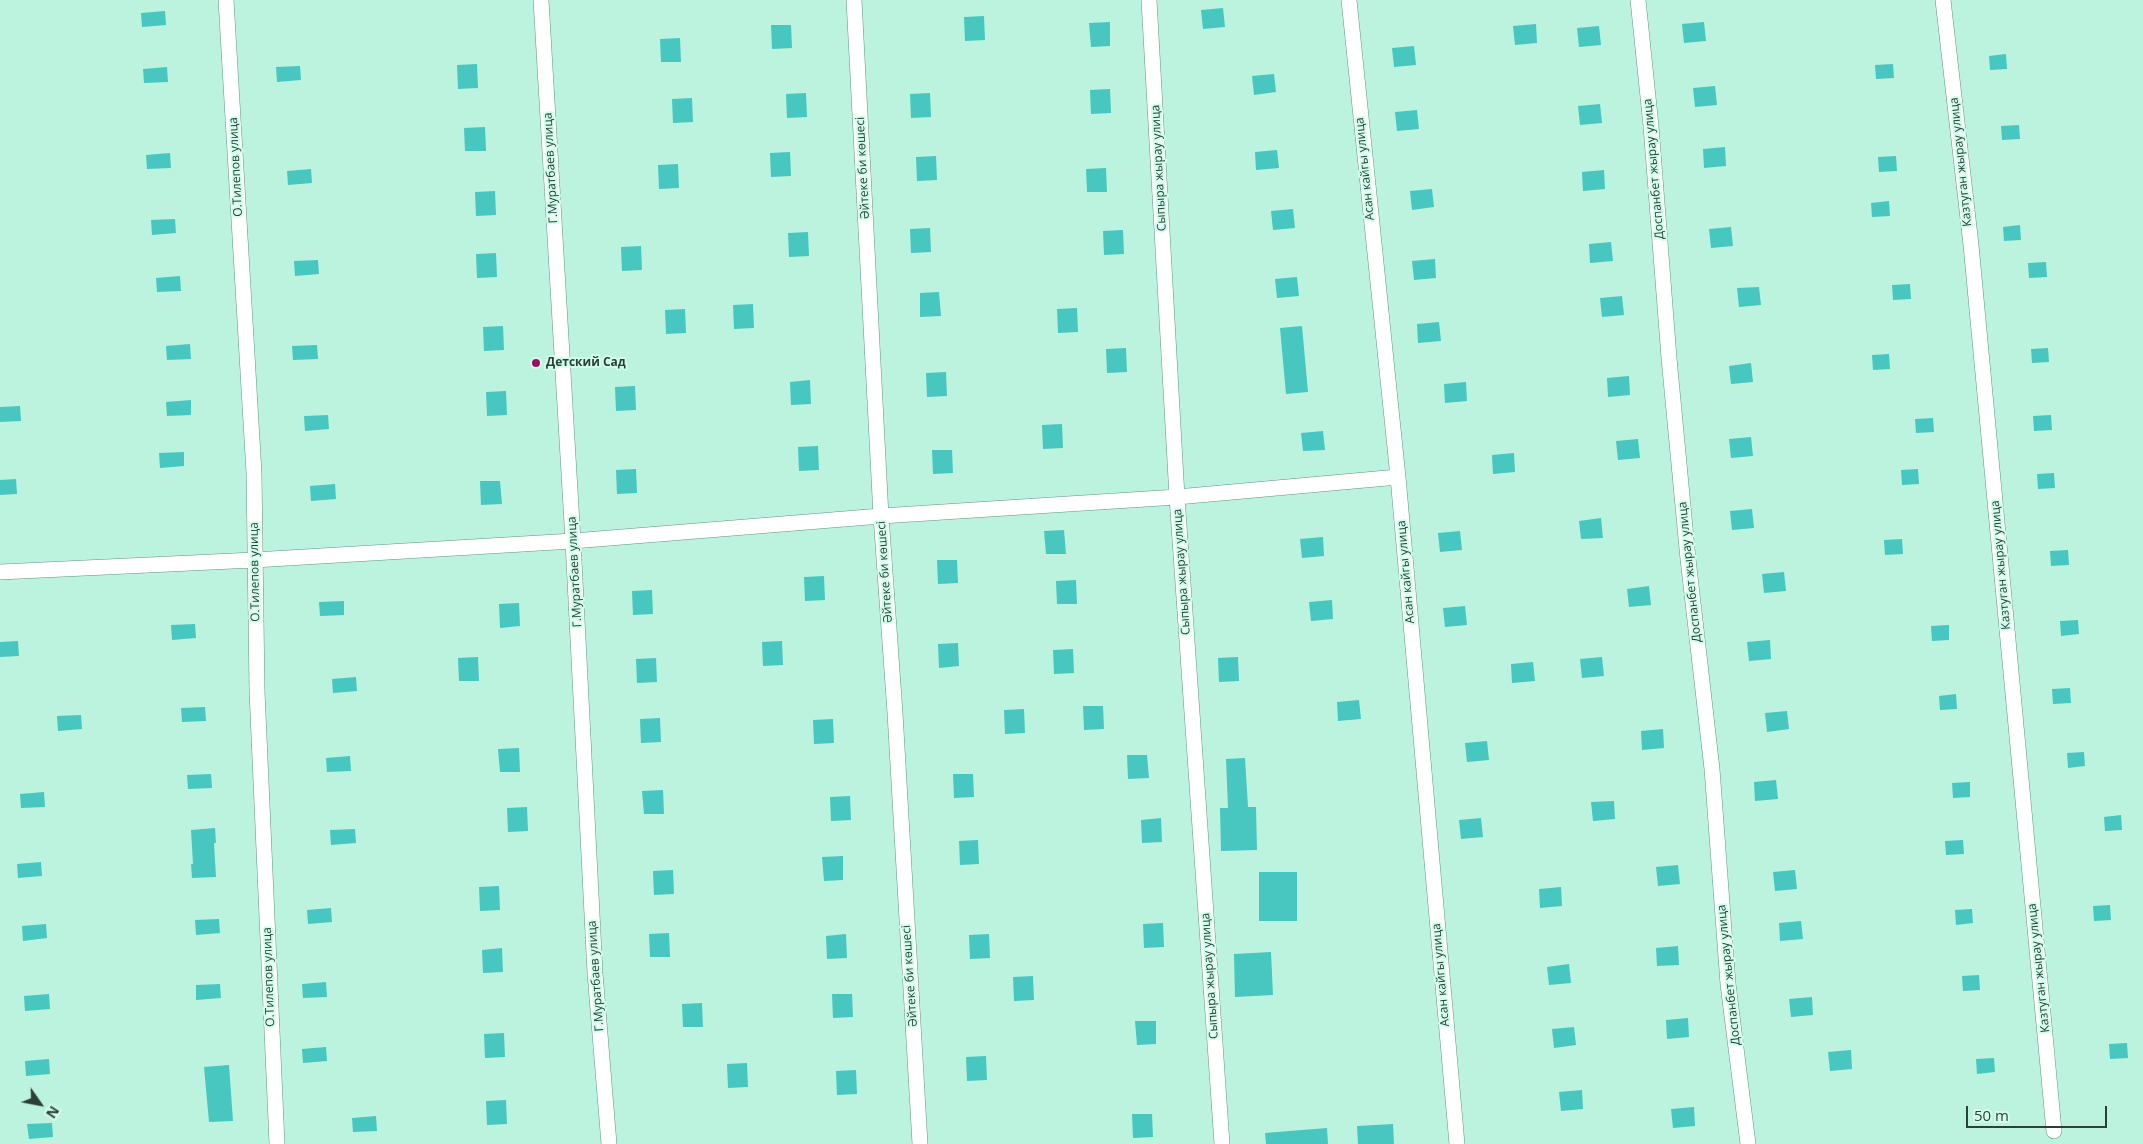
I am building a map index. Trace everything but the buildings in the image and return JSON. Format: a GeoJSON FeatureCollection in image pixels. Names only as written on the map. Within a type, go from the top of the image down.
{"type":"FeatureCollection","features":[{"type":"Feature","properties":{"kind":"street","name":"О.Тилепов улица"},"geometry":{"type":"LineString","coordinates":[[226,0],[254,472],[257,691],[276,1144]]}},
{"type":"Feature","properties":{"kind":"street","name":"Г.Муратбаев улица"},"geometry":{"type":"LineString","coordinates":[[542,0],[595,972],[609,1144]]}},
{"type":"Feature","properties":{"kind":"street","name":"Әйтеке би көшесі"},"geometry":{"type":"LineString","coordinates":[[854,0],[881,516],[895,713],[920,1144]]}},
{"type":"Feature","properties":{"kind":"street","name":"Сыпыра жырау улица"},"geometry":{"type":"LineString","coordinates":[[1149,0],[1177,497],[1222,1144]]}},
{"type":"Feature","properties":{"kind":"street","name":"Асан кайгы улица"},"geometry":{"type":"LineString","coordinates":[[1349,0],[1398,476],[1457,1144]]}},
{"type":"Feature","properties":{"kind":"street","name":"Доспанбет жырау улица"},"geometry":{"type":"LineString","coordinates":[[1638,0],[1651,126],[1669,358],[1685,530],[1712,769],[1728,984],[1748,1144]]}},
{"type":"Feature","properties":{"kind":"street","name":"Казтуган жырау улица"},"geometry":{"type":"LineString","coordinates":[[1943,0],[1971,245],[2054,1131]]}},
{"type":"Feature","properties":{"kind":"street"},"geometry":{"type":"LineString","coordinates":[[0,572],[254,560],[573,541],[881,516],[1177,497],[1398,476]]}},
{"type":"Feature","properties":{"kind":"place","name":"Детский Сад"},"geometry":{"type":"Point","coordinates":[536,363]}}]}
